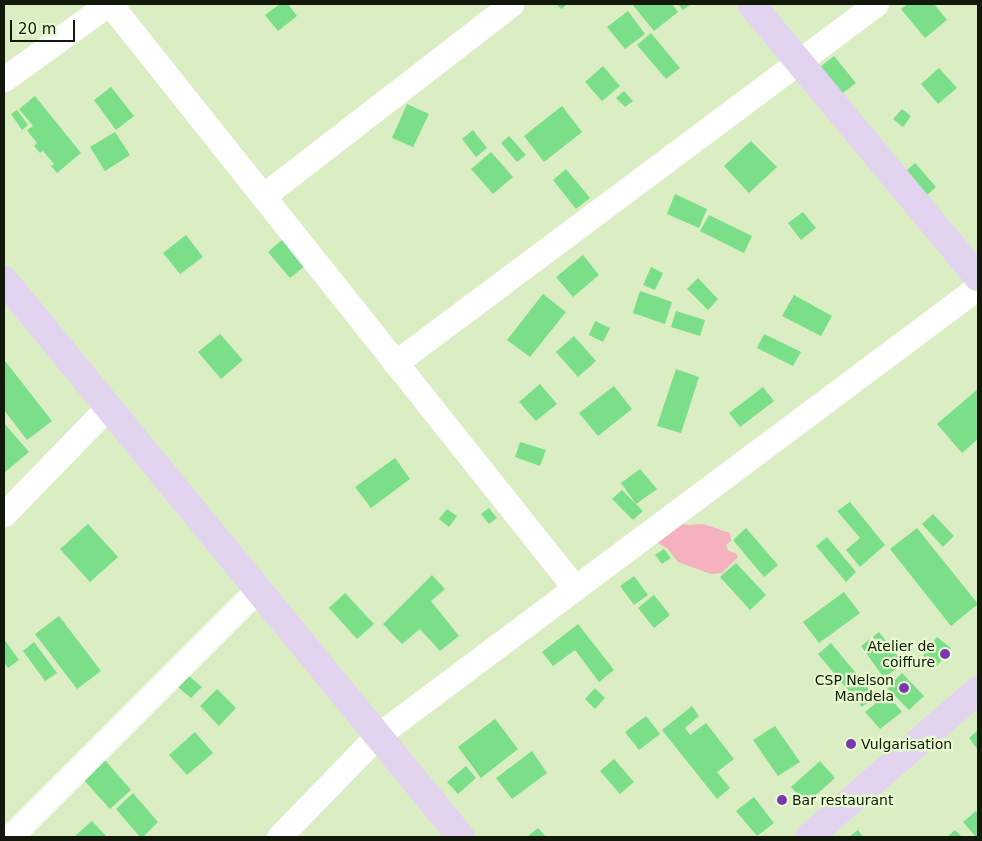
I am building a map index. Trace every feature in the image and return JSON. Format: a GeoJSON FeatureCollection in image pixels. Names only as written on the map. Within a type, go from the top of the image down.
{"type":"FeatureCollection","features":[{"type":"Feature","properties":{"kind":"street"},"geometry":{"type":"LineString","coordinates":[[4,79],[109,4],[575,588]]}},
{"type":"Feature","properties":{"kind":"street"},"geometry":{"type":"LineString","coordinates":[[263,196],[511,4]]}},
{"type":"Feature","properties":{"kind":"street"},"geometry":{"type":"LineString","coordinates":[[751,4],[978,277]]}},
{"type":"Feature","properties":{"kind":"street"},"geometry":{"type":"LineString","coordinates":[[395,362],[876,4]]}},
{"type":"Feature","properties":{"kind":"street"},"geometry":{"type":"LineString","coordinates":[[4,280],[461,837]]}},
{"type":"Feature","properties":{"kind":"street"},"geometry":{"type":"LineString","coordinates":[[279,837],[377,736],[978,287]]}},
{"type":"Feature","properties":{"kind":"street"},"geometry":{"type":"LineString","coordinates":[[4,514],[108,407]]}},
{"type":"Feature","properties":{"kind":"street"},"geometry":{"type":"LineString","coordinates":[[10,837],[257,590]]}},
{"type":"Feature","properties":{"kind":"street"},"geometry":{"type":"LineString","coordinates":[[809,837],[978,690]]}},
{"type":"Feature","properties":{"kind":"shaded area"},"geometry":{"type":"Polygon","coordinates":[[[678,522],[688,525],[703,524],[730,533],[731,541],[726,545],[729,551],[736,553],[738,557],[722,573],[711,574],[678,562],[667,548],[658,543],[655,535],[678,522]]]}},
{"type":"Feature","properties":{"kind":"building"},"geometry":{"type":"Polygon","coordinates":[[[280,4],[288,4],[297,16],[278,31],[265,15],[280,4]]]}},
{"type":"Feature","properties":{"kind":"building"},"geometry":{"type":"Polygon","coordinates":[[[555,4],[567,4],[562,9],[555,4]]]}},
{"type":"Feature","properties":{"kind":"building"},"geometry":{"type":"Polygon","coordinates":[[[632,4],[672,4],[678,12],[654,31],[632,4]]]}},
{"type":"Feature","properties":{"kind":"building"},"geometry":{"type":"Polygon","coordinates":[[[678,4],[691,4],[683,10],[678,4]]]}},
{"type":"Feature","properties":{"kind":"building"},"geometry":{"type":"Polygon","coordinates":[[[908,4],[934,4],[947,20],[925,38],[901,9],[908,4]]]}},
{"type":"Feature","properties":{"kind":"building"},"geometry":{"type":"Polygon","coordinates":[[[628,11],[645,34],[625,49],[607,27],[628,11]]]}},
{"type":"Feature","properties":{"kind":"building"},"geometry":{"type":"Polygon","coordinates":[[[651,33],[680,68],[666,79],[637,45],[651,33]]]}},
{"type":"Feature","properties":{"kind":"building"},"geometry":{"type":"Polygon","coordinates":[[[834,56],[856,83],[840,95],[820,67],[834,56]]]}},
{"type":"Feature","properties":{"kind":"building"},"geometry":{"type":"Polygon","coordinates":[[[603,66],[620,86],[602,101],[585,82],[603,66]]]}},
{"type":"Feature","properties":{"kind":"building"},"geometry":{"type":"Polygon","coordinates":[[[939,68],[957,88],[938,104],[921,84],[939,68]]]}},
{"type":"Feature","properties":{"kind":"building"},"geometry":{"type":"Polygon","coordinates":[[[111,87],[134,116],[116,130],[94,100],[111,87]]]}},
{"type":"Feature","properties":{"kind":"building"},"geometry":{"type":"Polygon","coordinates":[[[624,91],[633,101],[625,107],[616,98],[624,91]]]}},
{"type":"Feature","properties":{"kind":"building"},"geometry":{"type":"Polygon","coordinates":[[[35,96],[81,153],[57,173],[51,166],[54,164],[43,151],[40,153],[34,146],[37,143],[27,130],[33,126],[19,109],[35,96]]]}},
{"type":"Feature","properties":{"kind":"building"},"geometry":{"type":"Polygon","coordinates":[[[407,104],[429,114],[413,147],[392,138],[407,104]]]}},
{"type":"Feature","properties":{"kind":"building"},"geometry":{"type":"Polygon","coordinates":[[[562,106],[582,132],[544,162],[524,136],[562,106]]]}},
{"type":"Feature","properties":{"kind":"building"},"geometry":{"type":"Polygon","coordinates":[[[902,109],[911,116],[903,127],[893,119],[902,109]]]}},
{"type":"Feature","properties":{"kind":"building"},"geometry":{"type":"Polygon","coordinates":[[[17,110],[28,125],[22,130],[11,114],[17,110]]]}},
{"type":"Feature","properties":{"kind":"building"},"geometry":{"type":"Polygon","coordinates":[[[473,130],[487,148],[476,157],[462,139],[473,130]]]}},
{"type":"Feature","properties":{"kind":"building"},"geometry":{"type":"Polygon","coordinates":[[[115,132],[130,155],[105,171],[90,147],[115,132]]]}},
{"type":"Feature","properties":{"kind":"building"},"geometry":{"type":"Polygon","coordinates":[[[509,136],[526,155],[517,162],[501,143],[509,136]]]}},
{"type":"Feature","properties":{"kind":"building"},"geometry":{"type":"Polygon","coordinates":[[[751,141],[777,167],[749,193],[724,166],[751,141]]]}},
{"type":"Feature","properties":{"kind":"building"},"geometry":{"type":"Polygon","coordinates":[[[491,152],[513,177],[493,194],[471,169],[491,152]]]}},
{"type":"Feature","properties":{"kind":"building"},"geometry":{"type":"Polygon","coordinates":[[[915,163],[936,187],[926,196],[905,172],[915,163]]]}},
{"type":"Feature","properties":{"kind":"building"},"geometry":{"type":"Polygon","coordinates":[[[566,169],[590,198],[576,209],[553,180],[566,169]]]}},
{"type":"Feature","properties":{"kind":"building"},"geometry":{"type":"Polygon","coordinates":[[[675,194],[707,209],[699,228],[667,214],[675,194]]]}},
{"type":"Feature","properties":{"kind":"building"},"geometry":{"type":"Polygon","coordinates":[[[803,212],[816,228],[801,240],[788,223],[803,212]]]}},
{"type":"Feature","properties":{"kind":"building"},"geometry":{"type":"Polygon","coordinates":[[[709,215],[752,236],[744,253],[700,231],[709,215]]]}},
{"type":"Feature","properties":{"kind":"building"},"geometry":{"type":"Polygon","coordinates":[[[186,235],[203,257],[180,274],[163,253],[186,235]]]}},
{"type":"Feature","properties":{"kind":"building"},"geometry":{"type":"Polygon","coordinates":[[[283,239],[305,266],[290,278],[268,252],[283,239]]]}},
{"type":"Feature","properties":{"kind":"building"},"geometry":{"type":"Polygon","coordinates":[[[583,255],[599,275],[573,297],[556,277],[583,255]]]}},
{"type":"Feature","properties":{"kind":"building"},"geometry":{"type":"Polygon","coordinates":[[[651,267],[663,273],[655,290],[643,285],[651,267]]]}},
{"type":"Feature","properties":{"kind":"building"},"geometry":{"type":"Polygon","coordinates":[[[698,278],[718,299],[708,310],[687,289],[698,278]]]}},
{"type":"Feature","properties":{"kind":"building"},"geometry":{"type":"Polygon","coordinates":[[[640,291],[672,302],[665,324],[633,313],[640,291]]]}},
{"type":"Feature","properties":{"kind":"building"},"geometry":{"type":"Polygon","coordinates":[[[543,294],[566,312],[530,357],[507,340],[543,294]]]}},
{"type":"Feature","properties":{"kind":"building"},"geometry":{"type":"Polygon","coordinates":[[[794,295],[832,316],[821,336],[782,316],[794,295]]]}},
{"type":"Feature","properties":{"kind":"building"},"geometry":{"type":"Polygon","coordinates":[[[676,311],[705,320],[700,336],[671,327],[676,311]]]}},
{"type":"Feature","properties":{"kind":"building"},"geometry":{"type":"Polygon","coordinates":[[[595,321],[610,328],[603,342],[589,335],[595,321]]]}},
{"type":"Feature","properties":{"kind":"building"},"geometry":{"type":"Polygon","coordinates":[[[220,334],[243,360],[221,379],[198,352],[220,334]]]}},
{"type":"Feature","properties":{"kind":"building"},"geometry":{"type":"Polygon","coordinates":[[[764,334],[801,352],[793,366],[757,348],[764,334]]]}},
{"type":"Feature","properties":{"kind":"building"},"geometry":{"type":"Polygon","coordinates":[[[574,336],[596,361],[578,377],[556,352],[574,336]]]}},
{"type":"Feature","properties":{"kind":"building"},"geometry":{"type":"Polygon","coordinates":[[[5,361],[52,421],[27,440],[4,410],[5,361]]]}},
{"type":"Feature","properties":{"kind":"building"},"geometry":{"type":"Polygon","coordinates":[[[676,369],[699,377],[681,433],[657,426],[676,369]]]}},
{"type":"Feature","properties":{"kind":"building"},"geometry":{"type":"Polygon","coordinates":[[[540,384],[557,404],[536,421],[519,402],[540,384]]]}},
{"type":"Feature","properties":{"kind":"building"},"geometry":{"type":"Polygon","coordinates":[[[614,386],[632,409],[598,436],[579,413],[614,386]]]}},
{"type":"Feature","properties":{"kind":"building"},"geometry":{"type":"Polygon","coordinates":[[[763,387],[774,401],[740,427],[729,413],[763,387]]]}},
{"type":"Feature","properties":{"kind":"building"},"geometry":{"type":"Polygon","coordinates":[[[978,389],[978,439],[962,453],[937,424],[978,389]]]}},
{"type":"Feature","properties":{"kind":"building"},"geometry":{"type":"Polygon","coordinates":[[[4,423],[29,452],[4,473],[4,423]]]}},
{"type":"Feature","properties":{"kind":"building"},"geometry":{"type":"Polygon","coordinates":[[[520,442],[546,450],[540,466],[515,457],[520,442]]]}},
{"type":"Feature","properties":{"kind":"building"},"geometry":{"type":"Polygon","coordinates":[[[395,458],[410,479],[371,508],[355,487],[395,458]]]}},
{"type":"Feature","properties":{"kind":"building"},"geometry":{"type":"Polygon","coordinates":[[[640,469],[657,489],[636,504],[621,483],[640,469]]]}},
{"type":"Feature","properties":{"kind":"building"},"geometry":{"type":"Polygon","coordinates":[[[622,490],[643,511],[633,520],[612,499],[622,490]]]}},
{"type":"Feature","properties":{"kind":"building"},"geometry":{"type":"Polygon","coordinates":[[[850,502],[885,545],[860,567],[846,550],[860,538],[837,511],[850,502]]]}},
{"type":"Feature","properties":{"kind":"building"},"geometry":{"type":"Polygon","coordinates":[[[489,508],[497,518],[489,524],[481,514],[489,508]]]}},
{"type":"Feature","properties":{"kind":"building"},"geometry":{"type":"Polygon","coordinates":[[[447,509],[457,516],[449,527],[439,519],[447,509]]]}},
{"type":"Feature","properties":{"kind":"building"},"geometry":{"type":"Polygon","coordinates":[[[933,514],[954,536],[943,547],[922,524],[933,514]]]}},
{"type":"Feature","properties":{"kind":"building"},"geometry":{"type":"Polygon","coordinates":[[[88,524],[118,557],[90,582],[60,549],[88,524]]]}},
{"type":"Feature","properties":{"kind":"building"},"geometry":{"type":"Polygon","coordinates":[[[746,528],[778,565],[764,577],[733,540],[746,528]]]}},
{"type":"Feature","properties":{"kind":"building"},"geometry":{"type":"Polygon","coordinates":[[[917,528],[978,604],[951,626],[890,549],[917,528]]]}},
{"type":"Feature","properties":{"kind":"building"},"geometry":{"type":"Polygon","coordinates":[[[827,537],[856,572],[846,582],[816,546],[827,537]]]}},
{"type":"Feature","properties":{"kind":"building"},"geometry":{"type":"Polygon","coordinates":[[[664,549],[671,558],[662,564],[655,555],[664,549]]]}},
{"type":"Feature","properties":{"kind":"building"},"geometry":{"type":"Polygon","coordinates":[[[736,563],[766,595],[750,610],[720,577],[736,563]]]}},
{"type":"Feature","properties":{"kind":"building"},"geometry":{"type":"Polygon","coordinates":[[[432,575],[445,589],[431,601],[459,636],[440,651],[420,629],[402,644],[383,624],[432,575]]]}},
{"type":"Feature","properties":{"kind":"building"},"geometry":{"type":"Polygon","coordinates":[[[634,576],[648,595],[634,605],[620,586],[634,576]]]}},
{"type":"Feature","properties":{"kind":"building"},"geometry":{"type":"Polygon","coordinates":[[[844,592],[860,613],[819,643],[803,622],[844,592]]]}},
{"type":"Feature","properties":{"kind":"building"},"geometry":{"type":"Polygon","coordinates":[[[345,593],[374,624],[357,639],[329,608],[345,593]]]}},
{"type":"Feature","properties":{"kind":"building"},"geometry":{"type":"Polygon","coordinates":[[[654,595],[670,615],[654,628],[638,608],[654,595]]]}},
{"type":"Feature","properties":{"kind":"building"},"geometry":{"type":"Polygon","coordinates":[[[59,616],[101,671],[77,689],[35,634],[59,616]]]}},
{"type":"Feature","properties":{"kind":"building"},"geometry":{"type":"Polygon","coordinates":[[[578,624],[614,670],[599,682],[575,650],[553,666],[542,652],[578,624]]]}},
{"type":"Feature","properties":{"kind":"building"},"geometry":{"type":"Polygon","coordinates":[[[879,632],[903,663],[884,678],[861,646],[879,632]]]}},
{"type":"Feature","properties":{"kind":"building"},"geometry":{"type":"Polygon","coordinates":[[[937,637],[951,648],[937,666],[923,656],[937,637]]]}},
{"type":"Feature","properties":{"kind":"building"},"geometry":{"type":"Polygon","coordinates":[[[4,639],[19,660],[8,668],[4,663],[4,639]]]}},
{"type":"Feature","properties":{"kind":"building"},"geometry":{"type":"Polygon","coordinates":[[[34,642],[57,673],[45,681],[23,651],[34,642]]]}},
{"type":"Feature","properties":{"kind":"building"},"geometry":{"type":"Polygon","coordinates":[[[831,643],[875,696],[862,707],[818,654],[831,643]]]}},
{"type":"Feature","properties":{"kind":"building"},"geometry":{"type":"Polygon","coordinates":[[[182,670],[202,687],[191,698],[172,682],[182,670]]]}},
{"type":"Feature","properties":{"kind":"building"},"geometry":{"type":"Polygon","coordinates":[[[902,673],[924,696],[909,710],[887,688],[902,673]]]}},
{"type":"Feature","properties":{"kind":"building"},"geometry":{"type":"Polygon","coordinates":[[[595,688],[605,698],[595,709],[585,699],[595,688]]]}},
{"type":"Feature","properties":{"kind":"building"},"geometry":{"type":"Polygon","coordinates":[[[217,689],[236,708],[219,726],[200,706],[217,689]]]}},
{"type":"Feature","properties":{"kind":"building"},"geometry":{"type":"Polygon","coordinates":[[[887,694],[902,712],[880,729],[865,712],[887,694]]]}},
{"type":"Feature","properties":{"kind":"building"},"geometry":{"type":"Polygon","coordinates":[[[692,706],[699,716],[685,728],[690,735],[706,723],[734,759],[717,772],[730,788],[717,799],[662,730],[692,706]]]}},
{"type":"Feature","properties":{"kind":"building"},"geometry":{"type":"Polygon","coordinates":[[[646,716],[660,734],[639,750],[625,732],[646,716]]]}},
{"type":"Feature","properties":{"kind":"building"},"geometry":{"type":"Polygon","coordinates":[[[495,719],[518,749],[481,778],[458,747],[495,719]]]}},
{"type":"Feature","properties":{"kind":"building"},"geometry":{"type":"Polygon","coordinates":[[[775,726],[800,762],[778,776],[753,740],[775,726]]]}},
{"type":"Feature","properties":{"kind":"building"},"geometry":{"type":"Polygon","coordinates":[[[978,730],[978,750],[969,738],[978,730]]]}},
{"type":"Feature","properties":{"kind":"building"},"geometry":{"type":"Polygon","coordinates":[[[195,732],[213,753],[187,775],[169,755],[195,732]]]}},
{"type":"Feature","properties":{"kind":"building"},"geometry":{"type":"Polygon","coordinates":[[[532,751],[547,773],[512,799],[496,778],[532,751]]]}},
{"type":"Feature","properties":{"kind":"building"},"geometry":{"type":"Polygon","coordinates":[[[104,759],[131,790],[110,809],[82,778],[104,759]]]}},
{"type":"Feature","properties":{"kind":"building"},"geometry":{"type":"Polygon","coordinates":[[[614,759],[634,782],[620,794],[600,771],[614,759]]]}},
{"type":"Feature","properties":{"kind":"building"},"geometry":{"type":"Polygon","coordinates":[[[820,761],[835,778],[806,804],[791,787],[820,761]]]}},
{"type":"Feature","properties":{"kind":"building"},"geometry":{"type":"Polygon","coordinates":[[[466,766],[476,778],[458,794],[447,782],[466,766]]]}},
{"type":"Feature","properties":{"kind":"building"},"geometry":{"type":"Polygon","coordinates":[[[133,793],[158,822],[143,837],[140,837],[116,809],[133,793]]]}},
{"type":"Feature","properties":{"kind":"building"},"geometry":{"type":"Polygon","coordinates":[[[754,797],[774,823],[757,836],[736,811],[754,797]]]}},
{"type":"Feature","properties":{"kind":"building"},"geometry":{"type":"Polygon","coordinates":[[[976,811],[978,814],[978,837],[963,822],[976,811]]]}},
{"type":"Feature","properties":{"kind":"building"},"geometry":{"type":"Polygon","coordinates":[[[92,821],[107,837],[74,837],[92,821]]]}},
{"type":"Feature","properties":{"kind":"building"},"geometry":{"type":"Polygon","coordinates":[[[538,828],[546,837],[527,837],[538,828]]]}},
{"type":"Feature","properties":{"kind":"building"},"geometry":{"type":"Polygon","coordinates":[[[858,830],[863,837],[849,837],[858,830]]]}},
{"type":"Feature","properties":{"kind":"building"},"geometry":{"type":"Polygon","coordinates":[[[955,830],[962,837],[947,837],[955,830]]]}},
{"type":"Feature","properties":{"kind":"place","name":"Atelier de coiffure"},"geometry":{"type":"Point","coordinates":[945,654]}},
{"type":"Feature","properties":{"kind":"place","name":"CSP Nelson Mandela"},"geometry":{"type":"Point","coordinates":[904,688]}},
{"type":"Feature","properties":{"kind":"place","name":"Vulgarisation"},"geometry":{"type":"Point","coordinates":[851,744]}},
{"type":"Feature","properties":{"kind":"place","name":"Bar restaurant"},"geometry":{"type":"Point","coordinates":[782,800]}}]}
